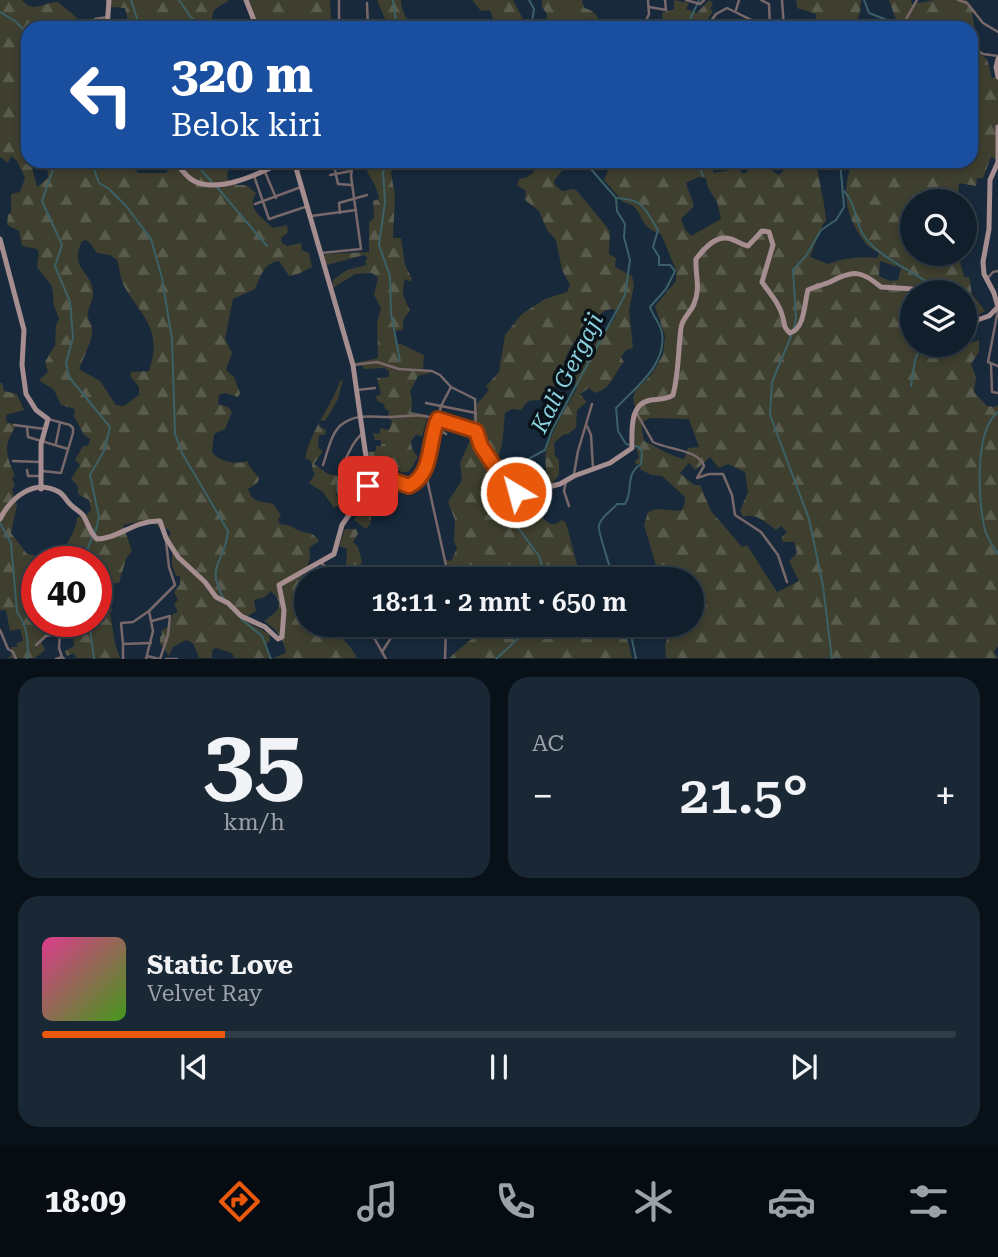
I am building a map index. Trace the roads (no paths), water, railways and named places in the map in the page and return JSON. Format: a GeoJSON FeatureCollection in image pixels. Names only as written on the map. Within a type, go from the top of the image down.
{"type":"FeatureCollection","features":[{"type":"Feature","properties":{"kind":"street"},"geometry":{"type":"LineString","coordinates":[[107,21],[109,0]]}},
{"type":"Feature","properties":{"kind":"street"},"geometry":{"type":"LineString","coordinates":[[247,0],[254,21]]}},
{"type":"Feature","properties":{"kind":"street"},"geometry":{"type":"LineString","coordinates":[[339,0],[340,20],[344,21]]}},
{"type":"Feature","properties":{"kind":"street"},"geometry":{"type":"LineString","coordinates":[[647,21],[648,0]]}},
{"type":"Feature","properties":{"kind":"street"},"geometry":{"type":"LineString","coordinates":[[649,7],[666,10],[665,0]]}},
{"type":"Feature","properties":{"kind":"street"},"geometry":{"type":"LineString","coordinates":[[686,0],[697,4],[704,0]]}},
{"type":"Feature","properties":{"kind":"street"},"geometry":{"type":"LineString","coordinates":[[735,12],[739,0]]}},
{"type":"Feature","properties":{"kind":"street"},"geometry":{"type":"LineString","coordinates":[[761,0],[769,4],[769,21]]}},
{"type":"Feature","properties":{"kind":"street"},"geometry":{"type":"LineString","coordinates":[[782,0],[784,21]]}},
{"type":"Feature","properties":{"kind":"street"},"geometry":{"type":"LineString","coordinates":[[905,21],[916,0]]}},
{"type":"Feature","properties":{"kind":"street"},"geometry":{"type":"LineString","coordinates":[[958,0],[967,3],[983,23],[998,32]]}},
{"type":"Feature","properties":{"kind":"street"},"geometry":{"type":"LineString","coordinates":[[367,3],[369,21]]}},
{"type":"Feature","properties":{"kind":"street"},"geometry":{"type":"LineString","coordinates":[[727,3],[727,8]]}},
{"type":"Feature","properties":{"kind":"street"},"geometry":{"type":"LineString","coordinates":[[727,8],[754,21]]}},
{"type":"Feature","properties":{"kind":"street"},"geometry":{"type":"LineString","coordinates":[[711,21],[716,14],[727,8]]}},
{"type":"Feature","properties":{"kind":"street"},"geometry":{"type":"LineString","coordinates":[[93,21],[107,17]]}},
{"type":"Feature","properties":{"kind":"street"},"geometry":{"type":"LineString","coordinates":[[978,51],[998,58],[998,77]]}},
{"type":"Feature","properties":{"kind":"street"},"geometry":{"type":"LineString","coordinates":[[998,127],[998,162],[990,180],[989,229],[983,259],[998,308],[988,360],[991,364],[992,392],[998,393]]}},
{"type":"Feature","properties":{"kind":"street"},"geometry":{"type":"LineString","coordinates":[[181,168],[192,180],[214,185],[254,176],[271,168]]}},
{"type":"Feature","properties":{"kind":"street"},"geometry":{"type":"LineString","coordinates":[[166,538],[184,564],[205,582],[216,597],[241,616],[265,627],[278,639],[283,634],[284,610],[279,585],[321,563],[336,551],[340,530],[370,485],[353,365],[297,168]]}},
{"type":"Feature","properties":{"kind":"street"},"geometry":{"type":"LineString","coordinates":[[335,168],[338,184],[352,185]]}},
{"type":"Feature","properties":{"kind":"street"},"geometry":{"type":"LineString","coordinates":[[321,253],[360,250],[352,168]]}},
{"type":"Feature","properties":{"kind":"street"},"geometry":{"type":"LineString","coordinates":[[265,171],[276,198]]}},
{"type":"Feature","properties":{"kind":"street"},"geometry":{"type":"LineString","coordinates":[[330,175],[351,171]]}},
{"type":"Feature","properties":{"kind":"street"},"geometry":{"type":"LineString","coordinates":[[254,176],[270,219],[309,206]]}},
{"type":"Feature","properties":{"kind":"street"},"geometry":{"type":"LineString","coordinates":[[255,204],[303,186]]}},
{"type":"Feature","properties":{"kind":"street"},"geometry":{"type":"LineString","coordinates":[[340,213],[340,203],[367,195]]}},
{"type":"Feature","properties":{"kind":"street"},"geometry":{"type":"LineString","coordinates":[[311,216],[356,210]]}},
{"type":"Feature","properties":{"kind":"street"},"geometry":{"type":"LineString","coordinates":[[353,365],[377,362],[399,369],[432,371],[451,387],[474,397],[476,431],[481,446],[511,491],[521,493],[566,481],[610,463],[632,445],[630,427],[643,402],[666,399],[673,395],[681,327],[693,308],[697,295],[699,276],[696,260],[713,242],[726,238],[748,246],[762,231],[769,232],[773,245],[762,282],[773,296],[783,318],[785,330],[792,333],[800,326],[808,290],[850,273],[870,277],[881,287],[900,288]]}},
{"type":"Feature","properties":{"kind":"street"},"geometry":{"type":"LineString","coordinates":[[0,239],[24,330],[22,365],[26,394],[36,410],[48,419],[73,428],[61,473],[28,476],[27,470]]}},
{"type":"Feature","properties":{"kind":"street"},"geometry":{"type":"LineString","coordinates":[[987,279],[992,272],[998,271]]}},
{"type":"Feature","properties":{"kind":"street"},"geometry":{"type":"LineString","coordinates":[[977,320],[989,316],[998,308]]}},
{"type":"Feature","properties":{"kind":"street"},"geometry":{"type":"LineString","coordinates":[[991,364],[998,366]]}},
{"type":"Feature","properties":{"kind":"street"},"geometry":{"type":"LineString","coordinates":[[370,485],[378,486],[394,480],[411,486],[425,469],[441,406],[451,387]]}},
{"type":"Feature","properties":{"kind":"street"},"geometry":{"type":"LineString","coordinates":[[358,390],[375,388]]}},
{"type":"Feature","properties":{"kind":"street"},"geometry":{"type":"LineString","coordinates":[[426,403],[476,413]]}},
{"type":"Feature","properties":{"kind":"street"},"geometry":{"type":"LineString","coordinates":[[574,476],[583,430],[587,426],[592,404]]}},
{"type":"Feature","properties":{"kind":"street"},"geometry":{"type":"LineString","coordinates":[[636,412],[653,442],[701,459],[704,466],[697,478],[709,474],[723,474],[732,495],[735,515],[761,532],[778,555],[786,582]]}},
{"type":"Feature","properties":{"kind":"street"},"geometry":{"type":"LineString","coordinates":[[323,465],[338,428],[361,416],[415,414],[476,431]]}},
{"type":"Feature","properties":{"kind":"street"},"geometry":{"type":"LineString","coordinates":[[41,489],[42,440],[48,419]]}},
{"type":"Feature","properties":{"kind":"street"},"geometry":{"type":"LineString","coordinates":[[437,422],[446,434]]}},
{"type":"Feature","properties":{"kind":"street"},"geometry":{"type":"LineString","coordinates":[[56,445],[60,423]]}},
{"type":"Feature","properties":{"kind":"street"},"geometry":{"type":"LineString","coordinates":[[15,425],[45,429]]}},
{"type":"Feature","properties":{"kind":"street"},"geometry":{"type":"LineString","coordinates":[[587,426],[591,435],[593,468]]}},
{"type":"Feature","properties":{"kind":"street"},"geometry":{"type":"LineString","coordinates":[[27,428],[27,437],[68,449]]}},
{"type":"Feature","properties":{"kind":"street"},"geometry":{"type":"LineString","coordinates":[[351,511],[339,496],[340,478],[351,445],[364,434]]}},
{"type":"Feature","properties":{"kind":"street"},"geometry":{"type":"LineString","coordinates":[[13,461],[42,462]]}},
{"type":"Feature","properties":{"kind":"street"},"geometry":{"type":"LineString","coordinates":[[425,469],[446,567]]}},
{"type":"Feature","properties":{"kind":"street"},"geometry":{"type":"LineString","coordinates":[[566,481],[564,491],[569,506]]}},
{"type":"Feature","properties":{"kind":"street"},"geometry":{"type":"LineString","coordinates":[[0,519],[10,502],[22,492],[41,489],[61,494],[82,514],[94,536],[104,539],[128,527],[158,521],[161,523],[174,587],[133,622],[121,622],[123,659]]}},
{"type":"Feature","properties":{"kind":"street"},"geometry":{"type":"LineString","coordinates":[[321,563],[326,567]]}},
{"type":"Feature","properties":{"kind":"street"},"geometry":{"type":"LineString","coordinates":[[149,611],[152,621],[151,643],[146,657],[160,659],[168,635],[170,617],[152,621]]}},
{"type":"Feature","properties":{"kind":"street"},"geometry":{"type":"LineString","coordinates":[[0,630],[8,649]]}},
{"type":"Feature","properties":{"kind":"street"},"geometry":{"type":"LineString","coordinates":[[36,645],[45,637]]}},
{"type":"Feature","properties":{"kind":"street"},"geometry":{"type":"LineString","coordinates":[[56,659],[63,658],[59,648],[60,637]]}},
{"type":"Feature","properties":{"kind":"street"},"geometry":{"type":"LineString","coordinates":[[374,637],[386,659]]}},
{"type":"Feature","properties":{"kind":"street"},"geometry":{"type":"LineString","coordinates":[[382,652],[391,637]]}},
{"type":"Feature","properties":{"kind":"street"},"geometry":{"type":"LineString","coordinates":[[445,659],[446,637]]}},
{"type":"Feature","properties":{"kind":"street"},"geometry":{"type":"LineString","coordinates":[[123,644],[151,643]]}},
{"type":"Feature","properties":{"kind":"street"},"geometry":{"type":"LineString","coordinates":[[0,649],[13,652],[16,659]]}},
{"type":"Feature","properties":{"kind":"street"},"geometry":{"type":"LineString","coordinates":[[166,659],[177,659]]}},
{"type":"Feature","properties":{"kind":"waterway"},"geometry":{"type":"LineString","coordinates":[[131,0],[138,21]]}},
{"type":"Feature","properties":{"kind":"waterway"},"geometry":{"type":"LineString","coordinates":[[179,0],[195,21]]}},
{"type":"Feature","properties":{"kind":"waterway"},"geometry":{"type":"LineString","coordinates":[[393,0],[396,21]]}},
{"type":"Feature","properties":{"kind":"waterway","name":"Kali Gergaji"},"geometry":{"type":"LineString","coordinates":[[529,0],[534,9],[532,21]]}},
{"type":"Feature","properties":{"kind":"waterway"},"geometry":{"type":"LineString","coordinates":[[689,21],[699,0]]}},
{"type":"Feature","properties":{"kind":"waterway"},"geometry":{"type":"LineString","coordinates":[[864,0],[869,13],[887,21]]}},
{"type":"Feature","properties":{"kind":"waterway"},"geometry":{"type":"LineString","coordinates":[[0,12],[21,27]]}},
{"type":"Feature","properties":{"kind":"waterway"},"geometry":{"type":"LineString","coordinates":[[54,168],[42,201],[62,245],[55,266],[70,302],[73,338],[66,363],[69,377],[110,427],[104,451],[90,475],[99,517],[95,533]]}},
{"type":"Feature","properties":{"kind":"waterway"},"geometry":{"type":"LineString","coordinates":[[94,168],[99,183],[126,206],[151,239],[162,278],[172,339],[175,434],[182,453],[228,531],[216,570],[218,587],[224,599]]}},
{"type":"Feature","properties":{"kind":"waterway"},"geometry":{"type":"LineString","coordinates":[[199,168],[212,182]]}},
{"type":"Feature","properties":{"kind":"waterway"},"geometry":{"type":"LineString","coordinates":[[385,168],[383,172],[385,202],[379,245],[390,276],[391,313],[400,361]]}},
{"type":"Feature","properties":{"kind":"waterway","name":"Kali Gergaji"},"geometry":{"type":"LineString","coordinates":[[542,567],[539,556],[516,525],[499,495],[500,487],[508,475],[521,463],[545,450],[552,430],[625,295],[630,260],[624,237],[625,224],[617,211],[616,198],[590,168]]}},
{"type":"Feature","properties":{"kind":"waterway"},"geometry":{"type":"LineString","coordinates":[[700,168],[703,176]]}},
{"type":"Feature","properties":{"kind":"waterway"},"geometry":{"type":"LineString","coordinates":[[794,328],[796,318],[793,270],[806,256],[821,230],[836,220],[844,207],[841,168]]}},
{"type":"Feature","properties":{"kind":"waterway"},"geometry":{"type":"LineString","coordinates":[[216,186],[267,246]]}},
{"type":"Feature","properties":{"kind":"waterway"},"geometry":{"type":"LineString","coordinates":[[844,191],[851,202],[861,231],[870,244],[923,280]]}},
{"type":"Feature","properties":{"kind":"waterway"},"geometry":{"type":"LineString","coordinates":[[610,567],[599,525],[617,504],[625,504],[628,499],[631,478],[641,464],[642,452],[639,447],[626,444],[618,431],[616,408],[648,375],[660,355],[662,333],[650,307],[666,289],[675,271],[670,265],[659,265],[659,257],[653,247],[658,230],[646,210],[638,203],[616,198]]}},
{"type":"Feature","properties":{"kind":"waterway"},"geometry":{"type":"LineString","coordinates":[[792,334],[772,382],[770,415],[809,519],[823,586],[832,659]]}},
{"type":"Feature","properties":{"kind":"waterway"},"geometry":{"type":"LineString","coordinates":[[911,386],[916,357]]}},
{"type":"Feature","properties":{"kind":"waterway"},"geometry":{"type":"LineString","coordinates":[[998,412],[990,421],[985,434],[980,468],[985,530],[998,554]]}},
{"type":"Feature","properties":{"kind":"waterway"},"geometry":{"type":"LineString","coordinates":[[0,523],[11,543],[17,612],[27,634],[27,659]]}},
{"type":"Feature","properties":{"kind":"waterway"},"geometry":{"type":"LineString","coordinates":[[89,546],[92,538]]}},
{"type":"Feature","properties":{"kind":"waterway"},"geometry":{"type":"LineString","coordinates":[[241,619],[262,636],[271,659]]}},
{"type":"Feature","properties":{"kind":"waterway"},"geometry":{"type":"LineString","coordinates":[[91,637],[94,659]]}},
{"type":"Feature","properties":{"kind":"waterway","name":"Kali Gergaji"},"geometry":{"type":"LineString","coordinates":[[496,659],[520,637]]}},
{"type":"Feature","properties":{"kind":"waterway"},"geometry":{"type":"LineString","coordinates":[[631,637],[636,659]]}}]}
